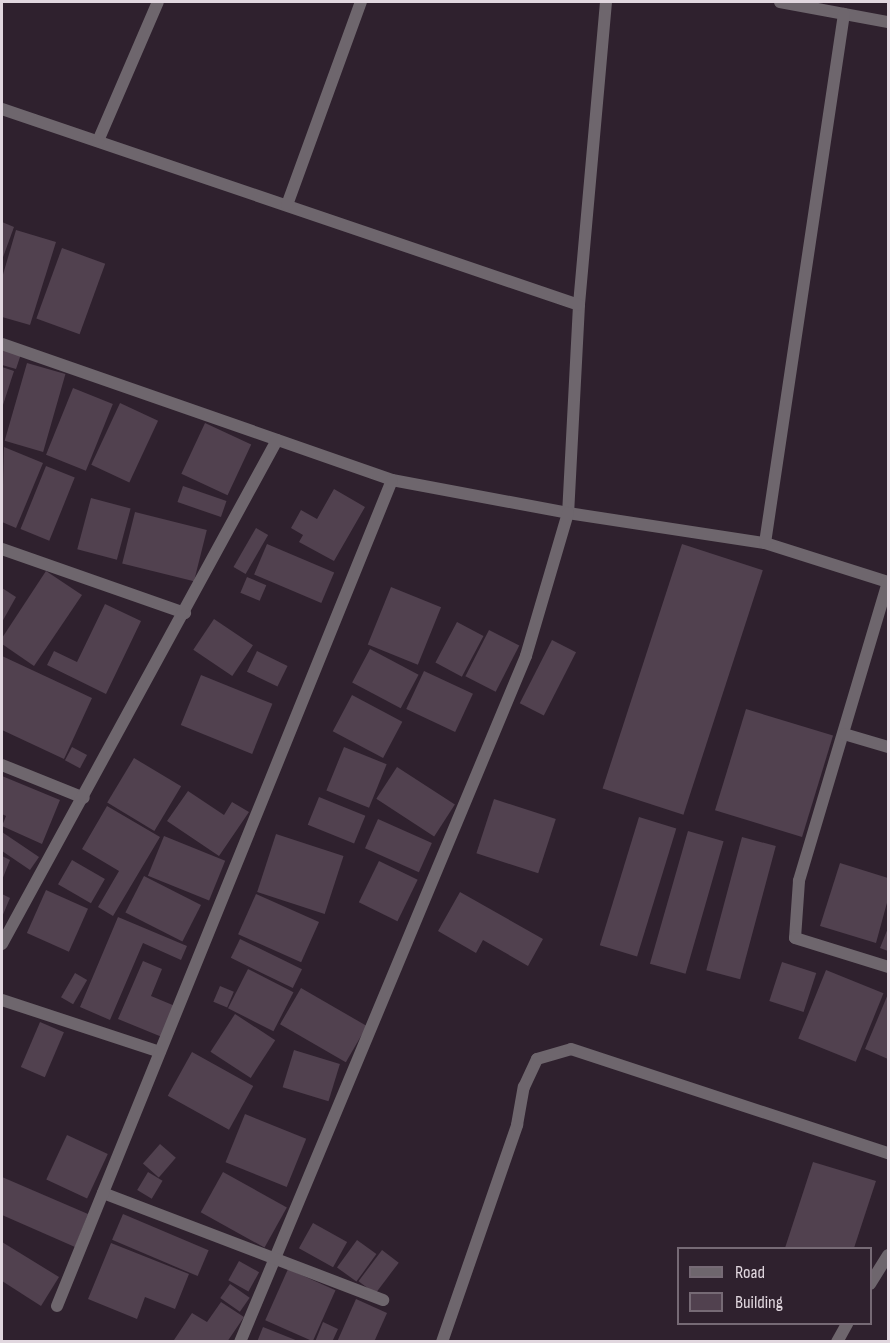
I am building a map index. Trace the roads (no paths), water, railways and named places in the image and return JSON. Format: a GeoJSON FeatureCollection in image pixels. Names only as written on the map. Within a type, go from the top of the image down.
{"type":"FeatureCollection","features":[{"type":"Feature","properties":{"kind":"street"},"geometry":{"type":"LineString","coordinates":[[98,141],[158,2]]}},
{"type":"Feature","properties":{"kind":"street"},"geometry":{"type":"LineString","coordinates":[[287,205],[361,2]]}},
{"type":"Feature","properties":{"kind":"street"},"geometry":{"type":"LineString","coordinates":[[240,1341],[277,1259],[526,656],[568,513],[579,305],[606,2]]}},
{"type":"Feature","properties":{"kind":"street"},"geometry":{"type":"LineString","coordinates":[[780,2],[888,22]]}},
{"type":"Feature","properties":{"kind":"street"},"geometry":{"type":"LineString","coordinates":[[765,543],[844,14]]}},
{"type":"Feature","properties":{"kind":"street"},"geometry":{"type":"LineString","coordinates":[[2,109],[579,305]]}},
{"type":"Feature","properties":{"kind":"street"},"geometry":{"type":"LineString","coordinates":[[2,344],[392,480],[568,513],[765,543],[888,582],[799,881],[795,938],[888,967]]}},
{"type":"Feature","properties":{"kind":"street"},"geometry":{"type":"LineString","coordinates":[[2,944],[278,440]]}},
{"type":"Feature","properties":{"kind":"street"},"geometry":{"type":"LineString","coordinates":[[57,1306],[392,480]]}},
{"type":"Feature","properties":{"kind":"street"},"geometry":{"type":"LineString","coordinates":[[2,549],[184,613]]}},
{"type":"Feature","properties":{"kind":"street"},"geometry":{"type":"LineString","coordinates":[[844,734],[888,747]]}},
{"type":"Feature","properties":{"kind":"street"},"geometry":{"type":"LineString","coordinates":[[2,765],[84,798]]}},
{"type":"Feature","properties":{"kind":"street"},"geometry":{"type":"LineString","coordinates":[[2,1000],[160,1052]]}},
{"type":"Feature","properties":{"kind":"street"},"geometry":{"type":"LineString","coordinates":[[442,1341],[517,1125],[524,1087],[537,1059],[571,1048],[888,1154]]}},
{"type":"Feature","properties":{"kind":"street"},"geometry":{"type":"LineString","coordinates":[[103,1193],[382,1300]]}},
{"type":"Feature","properties":{"kind":"street"},"geometry":{"type":"LineString","coordinates":[[872,1281],[888,1255]]}},
{"type":"Feature","properties":{"kind":"street"},"geometry":{"type":"LineString","coordinates":[[837,1341],[846,1325]]}}]}
